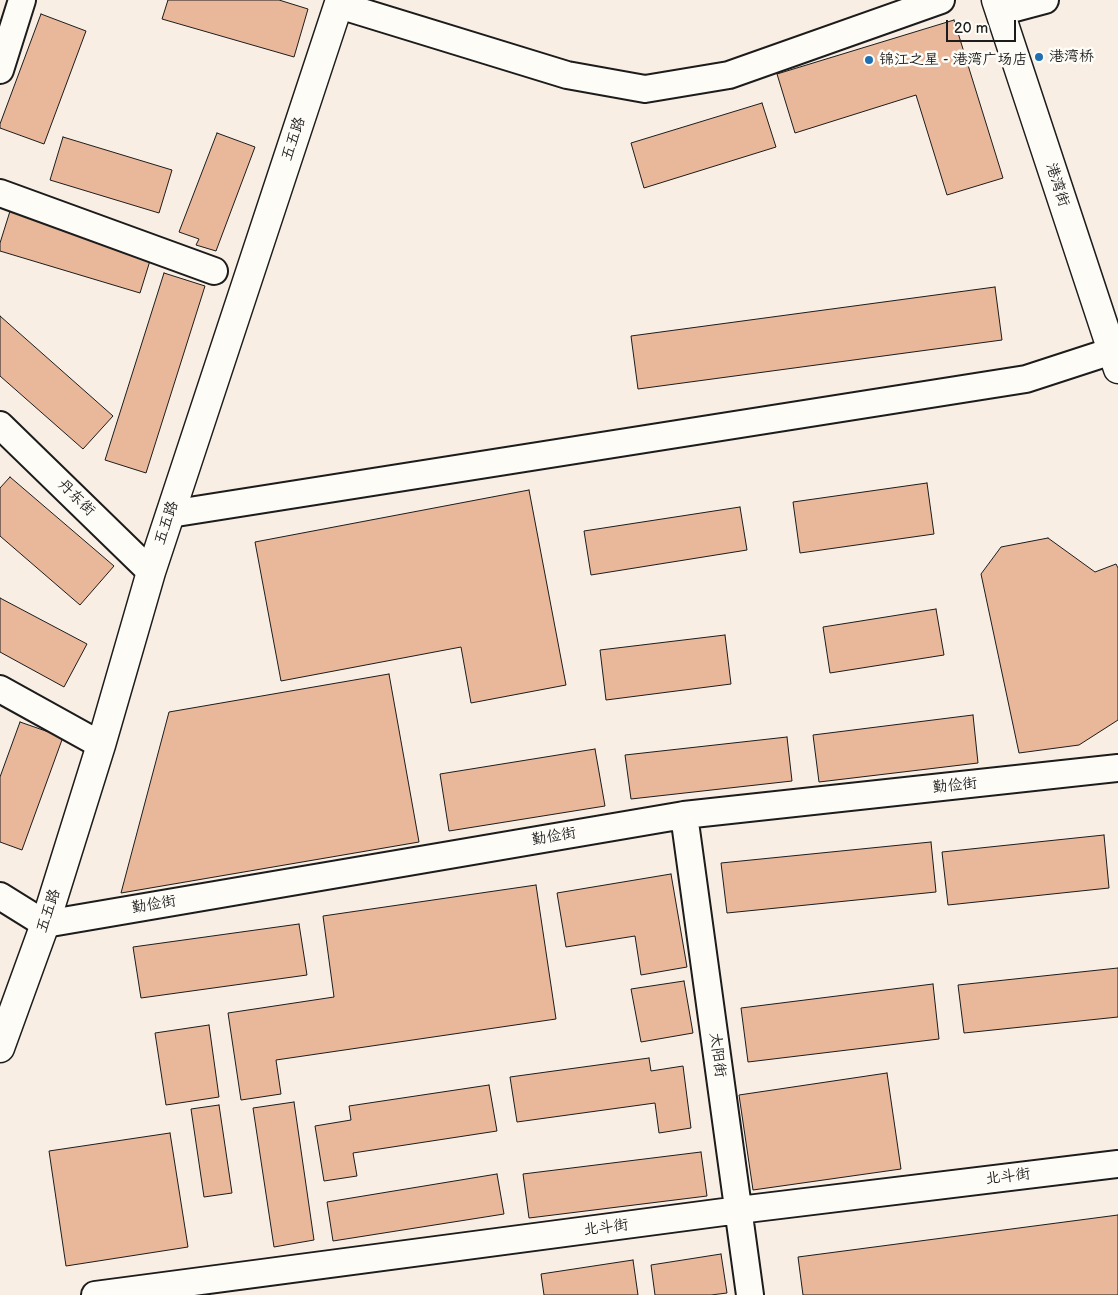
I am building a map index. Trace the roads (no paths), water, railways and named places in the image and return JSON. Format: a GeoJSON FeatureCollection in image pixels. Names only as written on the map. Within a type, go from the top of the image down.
{"type":"FeatureCollection","features":[{"type":"Feature","properties":{"kind":"main road","name":"五五路"},"geometry":{"type":"LineString","coordinates":[[0,1048],[45,924],[101,745],[151,572],[339,2]]}},
{"type":"Feature","properties":{"kind":"main road","name":"港湾街"},"geometry":{"type":"LineString","coordinates":[[998,6],[1116,357]]}},
{"type":"Feature","properties":{"kind":"street"},"geometry":{"type":"LineString","coordinates":[[0,70],[22,0]]}},
{"type":"Feature","properties":{"kind":"street"},"geometry":{"type":"LineString","coordinates":[[339,2],[567,75],[645,89],[729,75],[941,0]]}},
{"type":"Feature","properties":{"kind":"street"},"geometry":{"type":"LineString","coordinates":[[998,6],[1045,0]]}},
{"type":"Feature","properties":{"kind":"street"},"geometry":{"type":"LineString","coordinates":[[0,193],[214,271]]}},
{"type":"Feature","properties":{"kind":"street"},"geometry":{"type":"LineString","coordinates":[[170,514],[1026,380],[1116,357]]}},
{"type":"Feature","properties":{"kind":"street","name":"丹东街"},"geometry":{"type":"LineString","coordinates":[[0,425],[151,572]]}},
{"type":"Feature","properties":{"kind":"street"},"geometry":{"type":"LineString","coordinates":[[0,689],[101,745]]}},
{"type":"Feature","properties":{"kind":"street","name":"勤俭街"},"geometry":{"type":"LineString","coordinates":[[45,924],[684,815],[1118,768]]}},
{"type":"Feature","properties":{"kind":"street","name":"太阳街"},"geometry":{"type":"LineString","coordinates":[[684,815],[750,1295]]}},
{"type":"Feature","properties":{"kind":"street"},"geometry":{"type":"LineString","coordinates":[[0,896],[45,924]]}},
{"type":"Feature","properties":{"kind":"street","name":"北斗街"},"geometry":{"type":"LineString","coordinates":[[95,1295],[739,1210],[1118,1164]]}},
{"type":"Feature","properties":{"kind":"place","name":"港湾桥"},"geometry":{"type":"Point","coordinates":[1039,57]}},
{"type":"Feature","properties":{"kind":"place","name":"锦江之星 - 港湾广场店"},"geometry":{"type":"Point","coordinates":[869,60]}}]}
